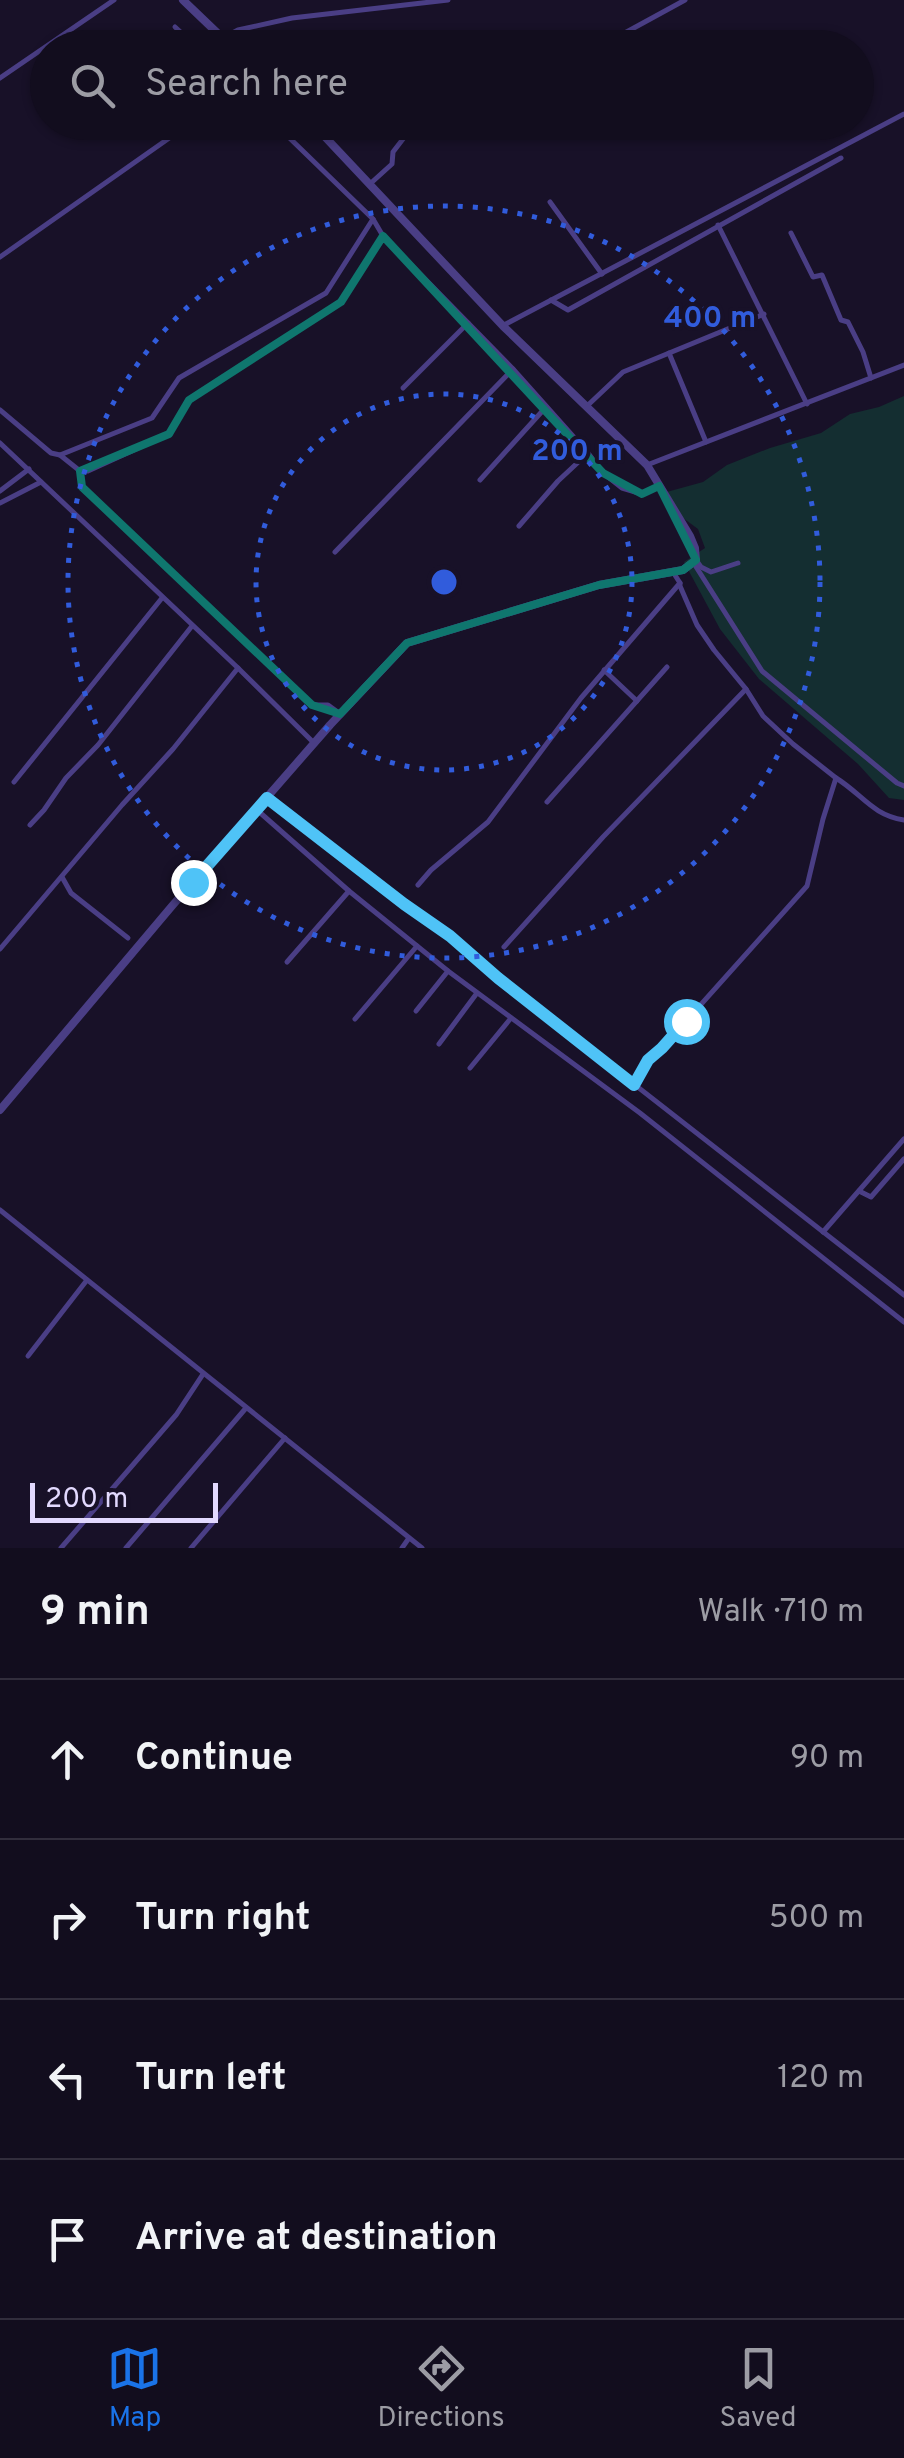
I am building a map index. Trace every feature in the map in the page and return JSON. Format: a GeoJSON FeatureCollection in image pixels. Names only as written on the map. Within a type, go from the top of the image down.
{"type":"FeatureCollection","features":[{"type":"Feature","properties":{"kind":"street"},"geometry":{"type":"LineString","coordinates":[[70,30],[114,0]]}},
{"type":"Feature","properties":{"kind":"street"},"geometry":{"type":"LineString","coordinates":[[183,0],[215,30]]}},
{"type":"Feature","properties":{"kind":"street"},"geometry":{"type":"LineString","coordinates":[[238,30],[292,18],[448,0]]}},
{"type":"Feature","properties":{"kind":"street"},"geometry":{"type":"LineString","coordinates":[[630,30],[685,0]]}},
{"type":"Feature","properties":{"kind":"street"},"geometry":{"type":"LineString","coordinates":[[175,26],[179,30]]}},
{"type":"Feature","properties":{"kind":"street"},"geometry":{"type":"LineString","coordinates":[[0,78],[30,57]]}},
{"type":"Feature","properties":{"kind":"street"},"geometry":{"type":"LineString","coordinates":[[874,130],[904,114]]}},
{"type":"Feature","properties":{"kind":"street"},"geometry":{"type":"LineString","coordinates":[[0,257],[166,140]]}},
{"type":"Feature","properties":{"kind":"street"},"geometry":{"type":"LineString","coordinates":[[292,140],[373,219],[383,236],[513,369],[603,473],[622,488],[642,494],[658,486]]}},
{"type":"Feature","properties":{"kind":"street"},"geometry":{"type":"LineString","coordinates":[[327,140],[503,326],[647,465],[690,536],[694,561],[762,671],[904,786]]}},
{"type":"Feature","properties":{"kind":"street"},"geometry":{"type":"LineString","coordinates":[[368,185],[392,164],[394,152],[403,140]]}},
{"type":"Feature","properties":{"kind":"street"},"geometry":{"type":"LineString","coordinates":[[503,326],[855,140]]}},
{"type":"Feature","properties":{"kind":"street"},"geometry":{"type":"LineString","coordinates":[[551,300],[568,310],[841,158]]}},
{"type":"Feature","properties":{"kind":"street"},"geometry":{"type":"LineString","coordinates":[[550,202],[602,274]]}},
{"type":"Feature","properties":{"kind":"street"},"geometry":{"type":"LineString","coordinates":[[60,455],[152,418],[179,378],[326,293],[373,219]]}},
{"type":"Feature","properties":{"kind":"street"},"geometry":{"type":"LineString","coordinates":[[718,226],[807,404]]}},
{"type":"Feature","properties":{"kind":"street"},"geometry":{"type":"LineString","coordinates":[[791,233],[813,277],[822,275],[841,320],[848,322],[871,378]]}},
{"type":"Feature","properties":{"kind":"street"},"geometry":{"type":"LineString","coordinates":[[0,410],[51,452],[80,471],[88,471],[169,434],[189,400],[341,302],[383,236]]}},
{"type":"Feature","properties":{"kind":"street"},"geometry":{"type":"LineString","coordinates":[[587,406],[623,372],[764,314]]}},
{"type":"Feature","properties":{"kind":"street"},"geometry":{"type":"LineString","coordinates":[[403,388],[468,323]]}},
{"type":"Feature","properties":{"kind":"street"},"geometry":{"type":"LineString","coordinates":[[669,353],[706,442]]}},
{"type":"Feature","properties":{"kind":"street"},"geometry":{"type":"LineString","coordinates":[[647,465],[904,366]]}},
{"type":"Feature","properties":{"kind":"street"},"geometry":{"type":"LineString","coordinates":[[335,552],[513,369]]}},
{"type":"Feature","properties":{"kind":"street"},"geometry":{"type":"LineString","coordinates":[[480,480],[546,406]]}},
{"type":"Feature","properties":{"kind":"street"},"geometry":{"type":"LineString","coordinates":[[0,443],[314,744]]}},
{"type":"Feature","properties":{"kind":"street"},"geometry":{"type":"LineString","coordinates":[[519,526],[588,453]]}},
{"type":"Feature","properties":{"kind":"street"},"geometry":{"type":"LineString","coordinates":[[0,491],[29,469]]}},
{"type":"Feature","properties":{"kind":"street"},"geometry":{"type":"LineString","coordinates":[[80,471],[82,487],[312,705],[328,705],[340,714]]}},
{"type":"Feature","properties":{"kind":"street"},"geometry":{"type":"LineString","coordinates":[[0,503],[41,482]]}},
{"type":"Feature","properties":{"kind":"street"},"geometry":{"type":"LineString","coordinates":[[694,561],[711,572],[738,563]]}},
{"type":"Feature","properties":{"kind":"street"},"geometry":{"type":"LineString","coordinates":[[0,1110],[172,906],[407,643],[599,585],[683,570],[694,561]]}},
{"type":"Feature","properties":{"kind":"street"},"geometry":{"type":"LineString","coordinates":[[674,572],[698,625],[763,716],[876,811],[904,820]]}},
{"type":"Feature","properties":{"kind":"street"},"geometry":{"type":"LineString","coordinates":[[418,885],[488,822],[581,698],[680,583]]}},
{"type":"Feature","properties":{"kind":"street"},"geometry":{"type":"LineString","coordinates":[[14,782],[162,598]]}},
{"type":"Feature","properties":{"kind":"street"},"geometry":{"type":"LineString","coordinates":[[30,825],[192,626]]}},
{"type":"Feature","properties":{"kind":"street"},"geometry":{"type":"LineString","coordinates":[[547,802],[668,667]]}},
{"type":"Feature","properties":{"kind":"street"},"geometry":{"type":"LineString","coordinates":[[0,949],[238,668]]}},
{"type":"Feature","properties":{"kind":"street"},"geometry":{"type":"LineString","coordinates":[[604,670],[637,700]]}},
{"type":"Feature","properties":{"kind":"street"},"geometry":{"type":"LineString","coordinates":[[504,947],[746,688]]}},
{"type":"Feature","properties":{"kind":"street"},"geometry":{"type":"LineString","coordinates":[[634,1085],[648,1060],[807,886],[836,778]]}},
{"type":"Feature","properties":{"kind":"street"},"geometry":{"type":"LineString","coordinates":[[267,798],[450,936],[498,978],[904,1296]]}},
{"type":"Feature","properties":{"kind":"street"},"geometry":{"type":"LineString","coordinates":[[257,810],[448,971],[640,1113],[904,1322]]}},
{"type":"Feature","properties":{"kind":"street"},"geometry":{"type":"LineString","coordinates":[[62,876],[71,893],[128,938]]}},
{"type":"Feature","properties":{"kind":"street"},"geometry":{"type":"LineString","coordinates":[[287,962],[350,891]]}},
{"type":"Feature","properties":{"kind":"street"},"geometry":{"type":"LineString","coordinates":[[355,1019],[417,946]]}},
{"type":"Feature","properties":{"kind":"street"},"geometry":{"type":"LineString","coordinates":[[416,1011],[448,971]]}},
{"type":"Feature","properties":{"kind":"street"},"geometry":{"type":"LineString","coordinates":[[438,1044],[477,993]]}},
{"type":"Feature","properties":{"kind":"street"},"geometry":{"type":"LineString","coordinates":[[470,1068],[512,1018]]}},
{"type":"Feature","properties":{"kind":"street"},"geometry":{"type":"LineString","coordinates":[[823,1232],[904,1140]]}},
{"type":"Feature","properties":{"kind":"street"},"geometry":{"type":"LineString","coordinates":[[859,1191],[871,1198],[904,1159]]}},
{"type":"Feature","properties":{"kind":"street"},"geometry":{"type":"LineString","coordinates":[[0,1210],[422,1548]]}},
{"type":"Feature","properties":{"kind":"street"},"geometry":{"type":"LineString","coordinates":[[28,1356],[87,1280]]}},
{"type":"Feature","properties":{"kind":"street"},"geometry":{"type":"LineString","coordinates":[[61,1548],[176,1415],[203,1374]]}},
{"type":"Feature","properties":{"kind":"street"},"geometry":{"type":"LineString","coordinates":[[126,1548],[246,1408]]}},
{"type":"Feature","properties":{"kind":"street"},"geometry":{"type":"LineString","coordinates":[[191,1548],[285,1438]]}},
{"type":"Feature","properties":{"kind":"street"},"geometry":{"type":"LineString","coordinates":[[402,1548],[409,1538]]}},
{"type":"Feature","properties":{"kind":"highlighted area"},"geometry":{"type":"Polygon","coordinates":[[[383,236],[603,473],[642,494],[659,486],[696,560],[683,570],[599,585],[407,643],[340,714],[312,705],[82,487],[80,471],[169,434],[189,400],[341,302],[383,236]]]}},
{"type":"Feature","properties":{"kind":"green space"},"geometry":{"type":"Polygon","coordinates":[[[904,396],[904,800],[889,798],[858,764],[759,679],[720,629],[684,562],[705,548],[698,529],[675,512],[663,493],[703,482],[727,465],[821,433],[850,414],[904,396]]]}},
{"type":"Feature","properties":{"kind":"route"},"geometry":{"type":"LineString","coordinates":[[193,882],[267,798],[450,936],[634,1085],[648,1060],[686,1021]]}}]}
